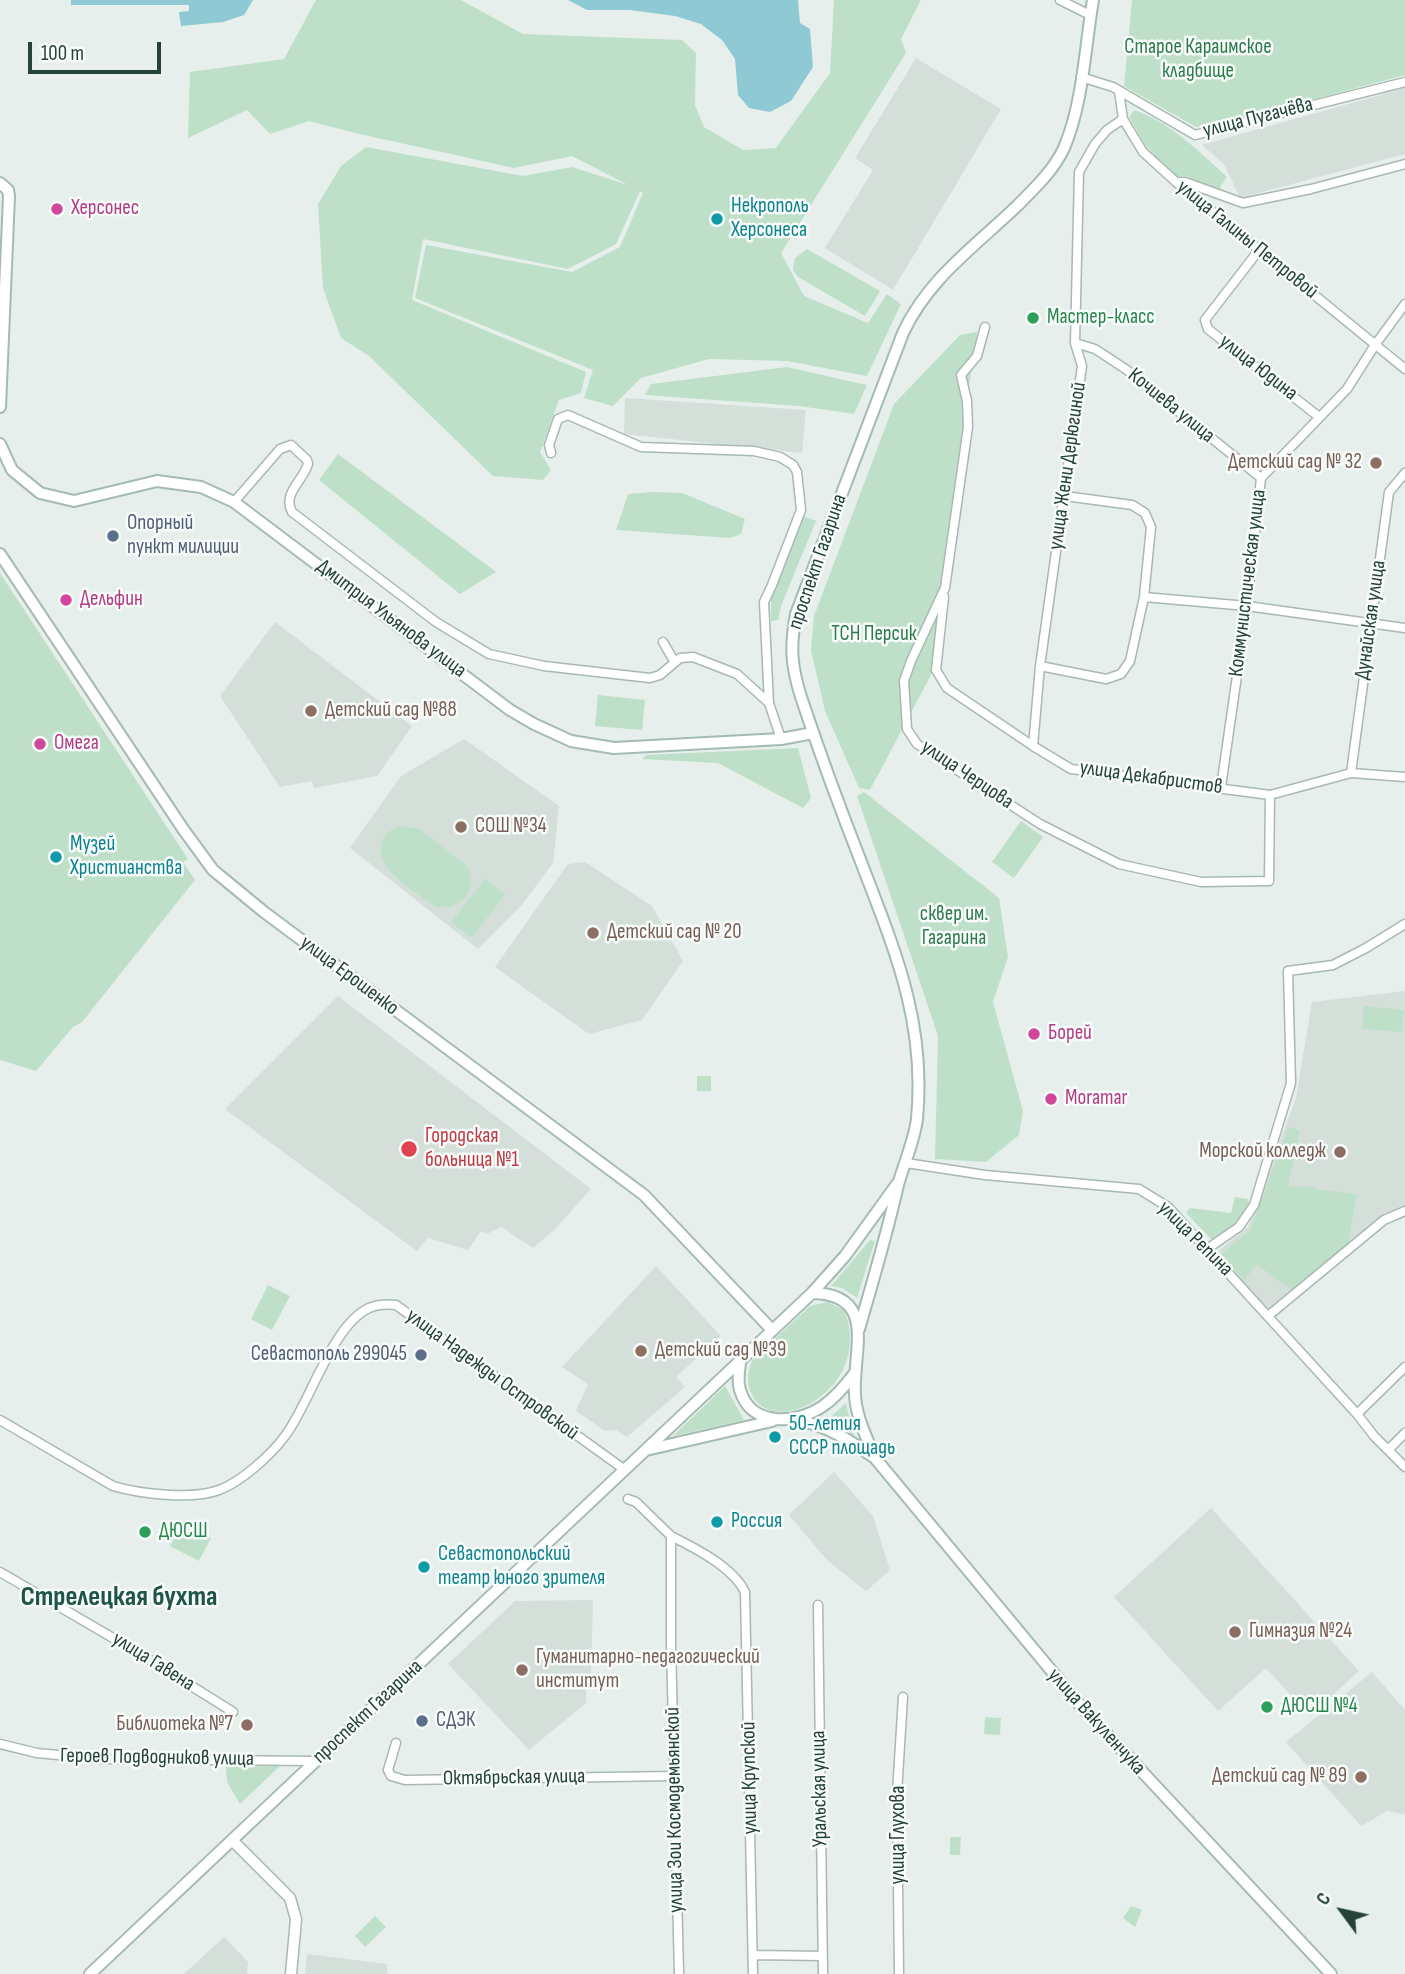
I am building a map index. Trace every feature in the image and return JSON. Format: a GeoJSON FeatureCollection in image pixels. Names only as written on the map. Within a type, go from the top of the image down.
{"type":"FeatureCollection","features":[{"type":"Feature","properties":{"kind":"main road","name":"проспект Гагарина"},"geometry":{"type":"LineString","coordinates":[[859,1329],[916,1120],[919,1065],[916,1030],[898,963],[813,733],[793,671],[791,638],[796,614],[914,309],[935,282],[1002,220],[1047,173],[1063,148],[1081,78],[1093,0]]}},
{"type":"Feature","properties":{"kind":"main road"},"geometry":{"type":"LineString","coordinates":[[0,183],[8,190],[9,196],[0,407]]}},
{"type":"Feature","properties":{"kind":"main road","name":"Дмитрия Ульянова улица"},"geometry":{"type":"LineString","coordinates":[[0,444],[12,470],[40,493],[74,501],[157,481],[201,487],[234,502],[510,710],[557,735],[593,746],[614,748],[781,739],[813,733]]}},
{"type":"Feature","properties":{"kind":"main road","name":"улица Ерошенко"},"geometry":{"type":"LineString","coordinates":[[0,554],[213,870],[274,920],[644,1195],[772,1331]]}},
{"type":"Feature","properties":{"kind":"main road","name":"проспект Гагарина"},"geometry":{"type":"LineString","coordinates":[[813,1293],[845,1256],[899,1182]]}},
{"type":"Feature","properties":{"kind":"main road"},"geometry":{"type":"LineString","coordinates":[[646,1450],[777,1420],[795,1419],[823,1406],[854,1374],[859,1329],[855,1313],[844,1300],[829,1293],[813,1293],[740,1363],[738,1379],[744,1399],[757,1413],[777,1420]]}},
{"type":"Feature","properties":{"kind":"main road","name":"проспект Гагарина"},"geometry":{"type":"LineString","coordinates":[[90,1974],[740,1363]]}},
{"type":"Feature","properties":{"kind":"main road","name":"улица Вакуленчука"},"geometry":{"type":"LineString","coordinates":[[854,1374],[859,1418],[875,1458]]}},
{"type":"Feature","properties":{"kind":"main road","name":"улица Вакуленчука"},"geometry":{"type":"LineString","coordinates":[[795,1419],[822,1426],[841,1435],[875,1458],[1079,1704],[1331,1974]]}},
{"type":"Feature","properties":{"kind":"street"},"geometry":{"type":"LineString","coordinates":[[1060,0],[1090,15]]}},
{"type":"Feature","properties":{"kind":"street","name":"улица Пугачёва"},"geometry":{"type":"LineString","coordinates":[[1081,78],[1119,91],[1195,135],[1405,82]]}},
{"type":"Feature","properties":{"kind":"street","name":"улица Галины Петровой"},"geometry":{"type":"LineString","coordinates":[[1119,91],[1123,118],[1143,152],[1405,369]]}},
{"type":"Feature","properties":{"kind":"street","name":"улица Жени Дерюгиной"},"geometry":{"type":"LineString","coordinates":[[1033,746],[1040,666],[1082,366],[1075,343],[1079,172],[1095,144],[1123,118]]}},
{"type":"Feature","properties":{"kind":"street"},"geometry":{"type":"LineString","coordinates":[[1176,182],[1185,181],[1242,203],[1311,189],[1405,164]]}},
{"type":"Feature","properties":{"kind":"street","name":"улица Юдина"},"geometry":{"type":"LineString","coordinates":[[1259,250],[1205,320],[1208,329],[1319,416]]}},
{"type":"Feature","properties":{"kind":"street","name":"Коммунистическая улица"},"geometry":{"type":"LineString","coordinates":[[1221,787],[1247,606],[1261,478],[1347,390],[1374,345],[1405,304]]}},
{"type":"Feature","properties":{"kind":"street","name":"улица Черцова"},"geometry":{"type":"LineString","coordinates":[[985,327],[977,356],[961,375],[967,401],[968,427],[945,589],[904,681],[907,729],[917,744],[1040,824],[1119,864],[1201,882],[1269,881],[1270,796]]}},
{"type":"Feature","properties":{"kind":"street","name":"Кочиева улица"},"geometry":{"type":"LineString","coordinates":[[1075,343],[1095,349],[1128,370],[1261,478]]}},
{"type":"Feature","properties":{"kind":"street"},"geometry":{"type":"LineString","coordinates":[[551,453],[549,445],[558,419],[565,415],[641,447],[754,451],[788,460],[797,472],[801,510],[764,602],[769,703],[781,739]]}},
{"type":"Feature","properties":{"kind":"street"},"geometry":{"type":"LineString","coordinates":[[234,502],[280,449],[291,445],[309,464],[289,497],[288,505],[292,512],[436,622],[489,654],[544,666],[650,678],[668,669],[674,661],[692,656],[737,674],[769,703]]}},
{"type":"Feature","properties":{"kind":"street","name":"Дунайская улица"},"geometry":{"type":"LineString","coordinates":[[1351,774],[1388,492],[1405,473]]}},
{"type":"Feature","properties":{"kind":"street"},"geometry":{"type":"LineString","coordinates":[[1040,666],[1106,679],[1121,674],[1130,661],[1144,597],[1151,527],[1145,513],[1132,505],[1065,496]]}},
{"type":"Feature","properties":{"kind":"street","name":"улица Декабристов"},"geometry":{"type":"LineString","coordinates":[[945,589],[936,670],[947,688],[1071,769],[1221,787],[1270,796],[1351,774],[1405,777]]}},
{"type":"Feature","properties":{"kind":"street"},"geometry":{"type":"LineString","coordinates":[[1144,597],[1247,606],[1405,628]]}},
{"type":"Feature","properties":{"kind":"street"},"geometry":{"type":"LineString","coordinates":[[663,642],[674,661]]}},
{"type":"Feature","properties":{"kind":"street"},"geometry":{"type":"LineString","coordinates":[[1207,1249],[1239,1227],[1254,1205],[1290,1083],[1288,971],[1333,965],[1405,924]]}},
{"type":"Feature","properties":{"kind":"street","name":"улица Репина"},"geometry":{"type":"LineString","coordinates":[[906,1163],[985,1175],[1139,1189],[1168,1207],[1405,1467]]}},
{"type":"Feature","properties":{"kind":"street"},"geometry":{"type":"LineString","coordinates":[[1268,1316],[1384,1220],[1405,1211]]}},
{"type":"Feature","properties":{"kind":"street","name":"улица Надежды Островской"},"geometry":{"type":"LineString","coordinates":[[0,1420],[113,1486],[133,1492],[163,1494],[218,1491],[250,1471],[285,1437],[341,1334],[350,1322],[368,1308],[384,1304],[396,1305],[625,1470]]}},
{"type":"Feature","properties":{"kind":"street"},"geometry":{"type":"LineString","coordinates":[[1357,1414],[1405,1367]]}},
{"type":"Feature","properties":{"kind":"street"},"geometry":{"type":"LineString","coordinates":[[1389,1449],[1405,1433]]}},
{"type":"Feature","properties":{"kind":"street"},"geometry":{"type":"LineString","coordinates":[[628,1499],[636,1502],[671,1536]]}},
{"type":"Feature","properties":{"kind":"street","name":"улица Зои Космодемьянской"},"geometry":{"type":"LineString","coordinates":[[671,1536],[679,1974]]}},
{"type":"Feature","properties":{"kind":"street","name":"улица Крупской"},"geometry":{"type":"LineString","coordinates":[[671,1536],[703,1552],[741,1584],[745,1592],[753,1974]]}},
{"type":"Feature","properties":{"kind":"street","name":"улица Гавена"},"geometry":{"type":"LineString","coordinates":[[0,1572],[233,1712]]}},
{"type":"Feature","properties":{"kind":"street","name":"Уральская улица"},"geometry":{"type":"LineString","coordinates":[[818,1605],[822,1974]]}},
{"type":"Feature","properties":{"kind":"street","name":"улица Глухова"},"geometry":{"type":"LineString","coordinates":[[900,1974],[897,1793],[903,1697]]}},
{"type":"Feature","properties":{"kind":"street","name":"Октябрьская улица"},"geometry":{"type":"LineString","coordinates":[[396,1742],[388,1770],[391,1776],[405,1780],[674,1776]]}},
{"type":"Feature","properties":{"kind":"street","name":"Героев Подводников улица"},"geometry":{"type":"LineString","coordinates":[[0,1744],[37,1753],[101,1759],[316,1761]]}},
{"type":"Feature","properties":{"kind":"street"},"geometry":{"type":"LineString","coordinates":[[232,1840],[290,1898],[296,1919],[291,1974]]}},
{"type":"Feature","properties":{"kind":"street"},"geometry":{"type":"LineString","coordinates":[[754,1955],[822,1956]]}},
{"type":"Feature","properties":{"kind":"shaded area"},"geometry":{"type":"Polygon","coordinates":[[[916,58],[1001,109],[893,290],[825,248],[873,170],[855,158],[916,58]]]}},
{"type":"Feature","properties":{"kind":"shaded area"},"geometry":{"type":"Polygon","coordinates":[[[1405,88],[1405,154],[1240,198],[1224,164],[1202,145],[1405,88]]]}},
{"type":"Feature","properties":{"kind":"shaded area"},"geometry":{"type":"Polygon","coordinates":[[[625,398],[806,410],[802,453],[624,434],[625,398]]]}},
{"type":"Feature","properties":{"kind":"shaded area","name":"Детский сад №88"},"geometry":{"type":"Polygon","coordinates":[[[275,622],[412,726],[377,776],[314,788],[312,781],[280,787],[220,696],[275,622]]]}},
{"type":"Feature","properties":{"kind":"shaded area","name":"СОШ №34"},"geometry":{"type":"Polygon","coordinates":[[[464,739],[559,806],[553,863],[521,906],[478,949],[350,848],[401,776],[464,739]]]}},
{"type":"Feature","properties":{"kind":"shaded area","name":"Детский сад № 20"},"geometry":{"type":"Polygon","coordinates":[[[585,862],[652,906],[683,961],[642,1020],[589,1034],[495,967],[568,864],[585,862]]]}},
{"type":"Feature","properties":{"kind":"shaded area","name":"Морской колледж"},"geometry":{"type":"Polygon","coordinates":[[[1405,991],[1405,1207],[1392,1211],[1269,1312],[1217,1252],[1248,1227],[1296,1098],[1312,1002],[1405,991]]]}},
{"type":"Feature","properties":{"kind":"shaded area","name":"Городская больница №1"},"geometry":{"type":"Polygon","coordinates":[[[338,996],[591,1189],[555,1229],[533,1248],[501,1227],[487,1234],[481,1231],[468,1250],[428,1238],[417,1251],[225,1109],[338,996]]]}},
{"type":"Feature","properties":{"kind":"shaded area","name":"Детский сад №39"},"geometry":{"type":"Polygon","coordinates":[[[656,1266],[721,1336],[676,1377],[685,1387],[627,1437],[616,1430],[605,1431],[576,1411],[588,1384],[562,1367],[656,1266]]]}},
{"type":"Feature","properties":{"kind":"shaded area"},"geometry":{"type":"Polygon","coordinates":[[[834,1472],[873,1516],[890,1570],[866,1591],[827,1560],[789,1515],[834,1472]]]}},
{"type":"Feature","properties":{"kind":"shaded area","name":"Гимназия №24"},"geometry":{"type":"Polygon","coordinates":[[[1211,1508],[1359,1671],[1310,1716],[1266,1668],[1218,1711],[1114,1597],[1211,1508]]]}},
{"type":"Feature","properties":{"kind":"shaded area","name":"Гуманитарно-педагогический институт"},"geometry":{"type":"Polygon","coordinates":[[[593,1600],[591,1675],[586,1675],[586,1703],[529,1750],[448,1664],[515,1601],[593,1600]]]}},
{"type":"Feature","properties":{"kind":"shaded area","name":"Детский сад № 89"},"geometry":{"type":"Polygon","coordinates":[[[1372,1672],[1405,1710],[1405,1814],[1387,1811],[1361,1826],[1286,1742],[1372,1672]]]}},
{"type":"Feature","properties":{"kind":"shaded area"},"geometry":{"type":"Polygon","coordinates":[[[224,1937],[248,1962],[247,1974],[184,1974],[224,1937]]]}},
{"type":"Feature","properties":{"kind":"shaded area"},"geometry":{"type":"Polygon","coordinates":[[[307,1954],[387,1964],[387,1974],[305,1974],[307,1954]]]}},
{"type":"Feature","properties":{"kind":"green space","name":"Некрополь Херсонеса"},"geometry":{"type":"Polygon","coordinates":[[[316,0],[461,0],[523,34],[682,40],[696,53],[695,105],[704,127],[743,150],[776,148],[830,73],[834,0],[921,0],[901,39],[906,53],[781,253],[804,296],[868,323],[887,294],[901,304],[867,376],[787,361],[709,359],[641,378],[613,406],[584,398],[593,370],[415,298],[426,245],[572,272],[620,247],[643,193],[640,191],[616,244],[568,269],[423,239],[412,300],[586,372],[581,393],[559,400],[540,452],[551,470],[543,480],[493,476],[369,356],[341,338],[323,288],[318,204],[341,166],[366,147],[523,176],[572,167],[628,185],[572,156],[514,168],[309,121],[270,134],[247,110],[188,138],[190,72],[284,59],[316,0]]]}},
{"type":"Feature","properties":{"kind":"green space","name":"Старое Караимское кладбище"},"geometry":{"type":"Polygon","coordinates":[[[1132,0],[1405,0],[1405,75],[1270,111],[1196,127],[1124,86],[1132,0]]]}},
{"type":"Feature","properties":{"kind":"green space"},"geometry":{"type":"Polygon","coordinates":[[[1134,110],[1172,130],[1227,177],[1217,192],[1187,176],[1176,176],[1165,168],[1145,144],[1129,117],[1134,110]]]}},
{"type":"Feature","properties":{"kind":"green space"},"geometry":{"type":"Polygon","coordinates":[[[807,249],[880,291],[865,316],[798,277],[793,270],[795,258],[807,249]]]}},
{"type":"Feature","properties":{"kind":"green space","name":"ТСН Персик"},"geometry":{"type":"Polygon","coordinates":[[[977,332],[949,523],[931,675],[870,790],[859,788],[825,711],[811,650],[814,616],[894,404],[960,335],[977,332]]]}},
{"type":"Feature","properties":{"kind":"green space"},"geometry":{"type":"Polygon","coordinates":[[[787,367],[867,385],[854,414],[799,406],[645,395],[651,384],[787,367]]]}},
{"type":"Feature","properties":{"kind":"green space"},"geometry":{"type":"Polygon","coordinates":[[[338,454],[496,572],[460,594],[319,480],[338,454]]]}},
{"type":"Feature","properties":{"kind":"green space"},"geometry":{"type":"Polygon","coordinates":[[[682,493],[745,519],[741,534],[730,538],[616,530],[628,494],[682,493]]]}},
{"type":"Feature","properties":{"kind":"green space"},"geometry":{"type":"Polygon","coordinates":[[[803,516],[816,521],[781,606],[778,620],[771,621],[771,599],[803,516]]]}},
{"type":"Feature","properties":{"kind":"green space"},"geometry":{"type":"Polygon","coordinates":[[[0,573],[188,859],[183,862],[195,880],[82,1022],[73,1027],[36,1071],[0,1060],[0,573]]]}},
{"type":"Feature","properties":{"kind":"green space"},"geometry":{"type":"Polygon","coordinates":[[[598,695],[645,700],[642,730],[595,726],[598,695]]]}},
{"type":"Feature","properties":{"kind":"green space"},"geometry":{"type":"Polygon","coordinates":[[[798,748],[811,798],[803,808],[718,763],[642,759],[646,755],[798,748]]]}},
{"type":"Feature","properties":{"kind":"green space","name":"сквер им. Гагарина"},"geometry":{"type":"Polygon","coordinates":[[[864,792],[999,898],[1008,957],[993,1002],[1023,1111],[1019,1135],[986,1162],[935,1159],[938,1036],[857,796],[864,792]]]}},
{"type":"Feature","properties":{"kind":"green space"},"geometry":{"type":"Polygon","coordinates":[[[1021,821],[1043,837],[1014,878],[992,862],[1021,821]]]}},
{"type":"Feature","properties":{"kind":"green space"},"geometry":{"type":"Polygon","coordinates":[[[403,826],[419,829],[468,867],[469,891],[460,902],[436,907],[408,888],[390,871],[381,852],[382,842],[390,831],[403,826]]]}},
{"type":"Feature","properties":{"kind":"green space"},"geometry":{"type":"Polygon","coordinates":[[[485,879],[505,894],[472,938],[451,922],[485,879]]]}},
{"type":"Feature","properties":{"kind":"green space"},"geometry":{"type":"Polygon","coordinates":[[[1364,1006],[1404,1010],[1402,1032],[1362,1029],[1364,1006]]]}},
{"type":"Feature","properties":{"kind":"green space"},"geometry":{"type":"Polygon","coordinates":[[[697,1076],[711,1076],[711,1091],[697,1091],[697,1076]]]}},
{"type":"Feature","properties":{"kind":"green space"},"geometry":{"type":"Polygon","coordinates":[[[1289,1127],[1300,1131],[1288,1186],[1315,1187],[1314,1189],[1357,1194],[1348,1243],[1292,1290],[1256,1264],[1244,1281],[1221,1254],[1250,1230],[1289,1127]]]}},
{"type":"Feature","properties":{"kind":"green space"},"geometry":{"type":"Polygon","coordinates":[[[1235,1197],[1248,1199],[1249,1205],[1234,1225],[1212,1240],[1186,1213],[1190,1208],[1231,1213],[1235,1197]]]}},
{"type":"Feature","properties":{"kind":"green space"},"geometry":{"type":"Polygon","coordinates":[[[870,1240],[875,1241],[857,1298],[842,1288],[831,1286],[870,1240]]]}},
{"type":"Feature","properties":{"kind":"green space"},"geometry":{"type":"Polygon","coordinates":[[[268,1285],[290,1296],[272,1330],[251,1319],[268,1285]]]}},
{"type":"Feature","properties":{"kind":"green space"},"geometry":{"type":"Polygon","coordinates":[[[828,1302],[844,1310],[850,1339],[846,1364],[833,1385],[816,1400],[796,1410],[777,1412],[760,1405],[748,1382],[753,1359],[810,1306],[828,1302]]]}},
{"type":"Feature","properties":{"kind":"green space"},"geometry":{"type":"Polygon","coordinates":[[[725,1386],[744,1420],[673,1436],[725,1386]]]}},
{"type":"Feature","properties":{"kind":"green space"},"geometry":{"type":"Polygon","coordinates":[[[846,1403],[855,1440],[825,1422],[846,1403]]]}},
{"type":"Feature","properties":{"kind":"green space"},"geometry":{"type":"Polygon","coordinates":[[[183,1523],[211,1538],[199,1561],[170,1546],[183,1523]]]}},
{"type":"Feature","properties":{"kind":"green space"},"geometry":{"type":"Polygon","coordinates":[[[985,1717],[1001,1718],[1000,1735],[984,1734],[985,1717]]]}},
{"type":"Feature","properties":{"kind":"green space"},"geometry":{"type":"Polygon","coordinates":[[[280,1766],[240,1804],[227,1782],[226,1767],[280,1766]]]}},
{"type":"Feature","properties":{"kind":"green space"},"geometry":{"type":"Polygon","coordinates":[[[950,1837],[961,1837],[960,1855],[950,1855],[950,1837]]]}},
{"type":"Feature","properties":{"kind":"green space"},"geometry":{"type":"Polygon","coordinates":[[[1131,1906],[1142,1910],[1135,1927],[1123,1918],[1131,1906]]]}},
{"type":"Feature","properties":{"kind":"green space"},"geometry":{"type":"Polygon","coordinates":[[[375,1916],[386,1927],[365,1947],[355,1936],[375,1916]]]}},
{"type":"Feature","properties":{"kind":"water"},"geometry":{"type":"Polygon","coordinates":[[[71,0],[253,0],[244,15],[223,22],[181,26],[179,12],[189,11],[189,5],[71,5],[71,0]]]}},
{"type":"Feature","properties":{"kind":"water"},"geometry":{"type":"Polygon","coordinates":[[[568,0],[798,0],[800,23],[810,29],[813,67],[791,101],[770,112],[749,108],[738,95],[735,59],[722,40],[701,24],[675,16],[630,10],[587,10],[568,0]]]}},
{"type":"Feature","properties":{"kind":"place","name":"Херсонес"},"geometry":{"type":"Point","coordinates":[57,209]}},
{"type":"Feature","properties":{"kind":"place","name":"Некрополь Херсонеса"},"geometry":{"type":"Point","coordinates":[717,219]}},
{"type":"Feature","properties":{"kind":"place","name":"Мастер-класс"},"geometry":{"type":"Point","coordinates":[1033,318]}},
{"type":"Feature","properties":{"kind":"place","name":"Детский сад № 32"},"geometry":{"type":"Point","coordinates":[1376,463]}},
{"type":"Feature","properties":{"kind":"place","name":"Опорный пункт милиции"},"geometry":{"type":"Point","coordinates":[113,536]}},
{"type":"Feature","properties":{"kind":"place","name":"Дельфин"},"geometry":{"type":"Point","coordinates":[66,600]}},
{"type":"Feature","properties":{"kind":"place","name":"Детский сад №88"},"geometry":{"type":"Point","coordinates":[311,711]}},
{"type":"Feature","properties":{"kind":"place","name":"Омега"},"geometry":{"type":"Point","coordinates":[40,744]}},
{"type":"Feature","properties":{"kind":"place","name":"СОШ №34"},"geometry":{"type":"Point","coordinates":[461,827]}},
{"type":"Feature","properties":{"kind":"place","name":"Музей Христианства"},"geometry":{"type":"Point","coordinates":[56,857]}},
{"type":"Feature","properties":{"kind":"place","name":"Детский сад № 20"},"geometry":{"type":"Point","coordinates":[593,933]}},
{"type":"Feature","properties":{"kind":"place","name":"Борей"},"geometry":{"type":"Point","coordinates":[1034,1034]}},
{"type":"Feature","properties":{"kind":"place","name":"Moramar"},"geometry":{"type":"Point","coordinates":[1051,1099]}},
{"type":"Feature","properties":{"kind":"place","name":"Городская больница №1"},"geometry":{"type":"Point","coordinates":[409,1149]}},
{"type":"Feature","properties":{"kind":"place","name":"Морской колледж"},"geometry":{"type":"Point","coordinates":[1340,1152]}},
{"type":"Feature","properties":{"kind":"place","name":"Детский сад №39"},"geometry":{"type":"Point","coordinates":[641,1351]}},
{"type":"Feature","properties":{"kind":"place","name":"Севастополь 299045"},"geometry":{"type":"Point","coordinates":[421,1355]}},
{"type":"Feature","properties":{"kind":"place","name":"50-летия СССР площадь"},"geometry":{"type":"Point","coordinates":[775,1437]}},
{"type":"Feature","properties":{"kind":"place","name":"Россия"},"geometry":{"type":"Point","coordinates":[717,1522]}},
{"type":"Feature","properties":{"kind":"place","name":"ДЮСШ"},"geometry":{"type":"Point","coordinates":[145,1532]}},
{"type":"Feature","properties":{"kind":"place","name":"Севастопольский театр юного зрителя"},"geometry":{"type":"Point","coordinates":[424,1567]}},
{"type":"Feature","properties":{"kind":"place","name":"Гимназия №24"},"geometry":{"type":"Point","coordinates":[1235,1632]}},
{"type":"Feature","properties":{"kind":"place","name":"Гуманитарно-педагогический институт"},"geometry":{"type":"Point","coordinates":[522,1670]}},
{"type":"Feature","properties":{"kind":"place","name":"ДЮСШ №4"},"geometry":{"type":"Point","coordinates":[1267,1707]}},
{"type":"Feature","properties":{"kind":"place","name":"СДЭК"},"geometry":{"type":"Point","coordinates":[422,1721]}},
{"type":"Feature","properties":{"kind":"place","name":"Библиотека №7"},"geometry":{"type":"Point","coordinates":[247,1725]}},
{"type":"Feature","properties":{"kind":"place","name":"Детский сад № 89"},"geometry":{"type":"Point","coordinates":[1361,1777]}},
{"type":"Feature","properties":{"kind":"district","name":"Стрелецкая бухта"},"geometry":{"type":"Point","coordinates":[119,1598]}}]}
